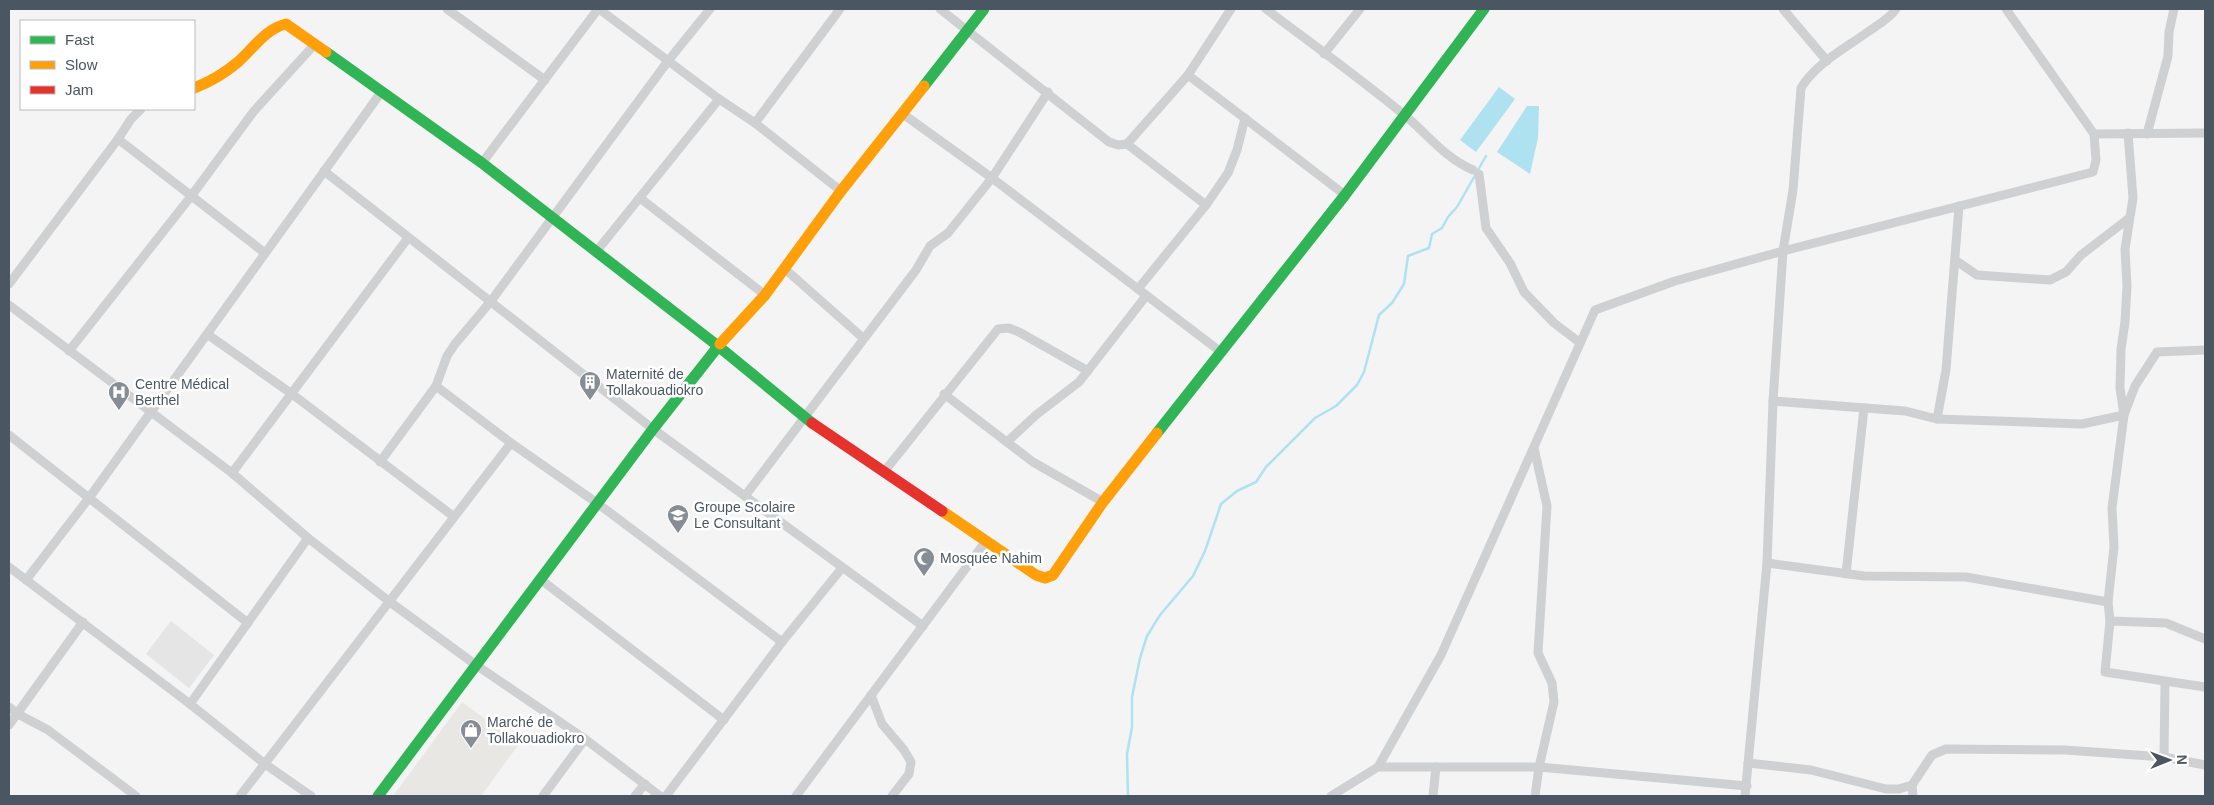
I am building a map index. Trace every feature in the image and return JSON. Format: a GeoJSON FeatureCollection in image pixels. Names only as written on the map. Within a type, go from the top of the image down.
{"type":"FeatureCollection","features":[{"type":"Feature","properties":{"kind":"street"},"geometry":{"type":"LineString","coordinates":[[447,9],[545,80]]}},
{"type":"Feature","properties":{"kind":"street"},"geometry":{"type":"LineString","coordinates":[[482,163],[598,9],[718,99],[755,123],[841,191]]}},
{"type":"Feature","properties":{"kind":"street"},"geometry":{"type":"LineString","coordinates":[[380,462],[436,386],[447,356],[455,344],[491,302],[554,219],[668,61],[710,9]]}},
{"type":"Feature","properties":{"kind":"street"},"geometry":{"type":"LineString","coordinates":[[755,123],[840,9]]}},
{"type":"Feature","properties":{"kind":"street"},"geometry":{"type":"LineString","coordinates":[[940,9],[1048,92],[1109,142],[1118,145],[1127,144],[1188,75],[1231,9]]}},
{"type":"Feature","properties":{"kind":"street"},"geometry":{"type":"LineString","coordinates":[[378,796],[653,429],[718,346],[765,295],[841,191],[904,114],[984,9]]}},
{"type":"Feature","properties":{"kind":"street"},"geometry":{"type":"LineString","coordinates":[[1266,9],[1404,114],[1431,141],[1460,165],[1476,172],[1486,228],[1510,263],[1524,292],[1554,323],[1579,342]]}},
{"type":"Feature","properties":{"kind":"street"},"geometry":{"type":"LineString","coordinates":[[1324,54],[1360,9]]}},
{"type":"Feature","properties":{"kind":"street"},"geometry":{"type":"LineString","coordinates":[[195,88],[220,76],[279,24],[286,24],[482,163],[718,346],[803,417],[1036,575],[1045,578],[1053,575],[1103,502],[1345,195],[1484,9]]}},
{"type":"Feature","properties":{"kind":"street"},"geometry":{"type":"LineString","coordinates":[[1783,9],[1827,61]]}},
{"type":"Feature","properties":{"kind":"street"},"geometry":{"type":"LineString","coordinates":[[1745,796],[1767,563],[1773,401],[1783,251],[1793,190],[1801,88],[1807,78],[1827,61],[1896,9]]}},
{"type":"Feature","properties":{"kind":"street"},"geometry":{"type":"LineString","coordinates":[[1336,795],[1378,767],[1441,655],[1534,448],[1579,342],[1595,310],[1675,281],[1783,251],[2093,172],[2096,160],[2094,134],[2006,9]]}},
{"type":"Feature","properties":{"kind":"street"},"geometry":{"type":"LineString","coordinates":[[2147,134],[2168,56],[2169,32],[2174,9]]}},
{"type":"Feature","properties":{"kind":"street"},"geometry":{"type":"LineString","coordinates":[[69,351],[192,195],[254,111],[315,44]]}},
{"type":"Feature","properties":{"kind":"street"},"geometry":{"type":"LineString","coordinates":[[1188,75],[1345,195]]}},
{"type":"Feature","properties":{"kind":"street"},"geometry":{"type":"LineString","coordinates":[[26,580],[89,498],[382,91]]}},
{"type":"Feature","properties":{"kind":"street"},"geometry":{"type":"LineString","coordinates":[[745,496],[916,270],[930,246],[948,233],[992,178],[1048,92]]}},
{"type":"Feature","properties":{"kind":"street"},"geometry":{"type":"LineString","coordinates":[[596,252],[718,99]]}},
{"type":"Feature","properties":{"kind":"street"},"geometry":{"type":"LineString","coordinates":[[9,284],[140,110]]}},
{"type":"Feature","properties":{"kind":"street"},"geometry":{"type":"LineString","coordinates":[[904,114],[992,178],[1221,352]]}},
{"type":"Feature","properties":{"kind":"street"},"geometry":{"type":"LineString","coordinates":[[1138,289],[1206,205],[1228,173],[1238,150],[1245,118]]}},
{"type":"Feature","properties":{"kind":"street"},"geometry":{"type":"LineString","coordinates":[[2124,414],[2120,388],[2120,349],[2125,322],[2127,286],[2125,249],[2128,219],[2133,198],[2128,133]]}},
{"type":"Feature","properties":{"kind":"street"},"geometry":{"type":"LineString","coordinates":[[2094,134],[2205,133]]}},
{"type":"Feature","properties":{"kind":"street"},"geometry":{"type":"LineString","coordinates":[[118,139],[265,253]]}},
{"type":"Feature","properties":{"kind":"street"},"geometry":{"type":"LineString","coordinates":[[1127,144],[1206,205]]}},
{"type":"Feature","properties":{"kind":"street"},"geometry":{"type":"LineString","coordinates":[[324,172],[653,429],[922,626]]}},
{"type":"Feature","properties":{"kind":"street"},"geometry":{"type":"LineString","coordinates":[[640,198],[765,295]]}},
{"type":"Feature","properties":{"kind":"street"},"geometry":{"type":"LineString","coordinates":[[1937,419],[1946,370],[1959,206]]}},
{"type":"Feature","properties":{"kind":"street"},"geometry":{"type":"LineString","coordinates":[[1955,260],[1977,275],[2050,280],[2066,272],[2081,255],[2128,219]]}},
{"type":"Feature","properties":{"kind":"street"},"geometry":{"type":"LineString","coordinates":[[232,473],[408,238]]}},
{"type":"Feature","properties":{"kind":"street"},"geometry":{"type":"LineString","coordinates":[[785,269],[863,338]]}},
{"type":"Feature","properties":{"kind":"street"},"geometry":{"type":"LineString","coordinates":[[1007,442],[1036,415],[1080,382],[1146,296]]}},
{"type":"Feature","properties":{"kind":"street"},"geometry":{"type":"LineString","coordinates":[[9,305],[232,473],[308,538],[390,602],[476,665],[585,739],[660,796]]}},
{"type":"Feature","properties":{"kind":"street"},"geometry":{"type":"LineString","coordinates":[[884,472],[944,394],[998,329],[1009,328],[1020,332],[1088,372]]}},
{"type":"Feature","properties":{"kind":"street"},"geometry":{"type":"LineString","coordinates":[[207,334],[292,394],[453,516]]}},
{"type":"Feature","properties":{"kind":"street"},"geometry":{"type":"LineString","coordinates":[[2205,350],[2157,352],[2135,386],[2124,414],[2112,508],[2114,547],[2108,602],[2110,622],[2105,672],[2205,687]]}},
{"type":"Feature","properties":{"kind":"street"},"geometry":{"type":"LineString","coordinates":[[436,386],[511,443],[597,503],[782,642]]}},
{"type":"Feature","properties":{"kind":"street"},"geometry":{"type":"LineString","coordinates":[[944,394],[1033,462],[1103,502]]}},
{"type":"Feature","properties":{"kind":"street"},"geometry":{"type":"LineString","coordinates":[[1773,401],[1905,412],[1937,419],[2082,424],[2124,414]]}},
{"type":"Feature","properties":{"kind":"street"},"geometry":{"type":"LineString","coordinates":[[1846,574],[1864,408]]}},
{"type":"Feature","properties":{"kind":"street"},"geometry":{"type":"LineString","coordinates":[[9,435],[248,623]]}},
{"type":"Feature","properties":{"kind":"street"},"geometry":{"type":"LineString","coordinates":[[240,796],[390,602],[453,516],[511,443]]}},
{"type":"Feature","properties":{"kind":"street"},"geometry":{"type":"LineString","coordinates":[[1534,448],[1547,506],[1538,653],[1552,683],[1554,702],[1539,767],[1536,796]]}},
{"type":"Feature","properties":{"kind":"street"},"geometry":{"type":"LineString","coordinates":[[190,704],[308,538]]}},
{"type":"Feature","properties":{"kind":"street"},"geometry":{"type":"LineString","coordinates":[[796,796],[986,541]]}},
{"type":"Feature","properties":{"kind":"street"},"geometry":{"type":"LineString","coordinates":[[1767,563],[1846,574],[1966,577],[2108,602]]}},
{"type":"Feature","properties":{"kind":"street"},"geometry":{"type":"LineString","coordinates":[[9,567],[190,704],[265,764],[311,796]]}},
{"type":"Feature","properties":{"kind":"street"},"geometry":{"type":"LineString","coordinates":[[666,796],[782,642],[842,568]]}},
{"type":"Feature","properties":{"kind":"street"},"geometry":{"type":"LineString","coordinates":[[540,579],[724,720]]}},
{"type":"Feature","properties":{"kind":"street"},"geometry":{"type":"LineString","coordinates":[[9,726],[83,622]]}},
{"type":"Feature","properties":{"kind":"street"},"geometry":{"type":"LineString","coordinates":[[2110,622],[2166,623],[2205,639]]}},
{"type":"Feature","properties":{"kind":"street"},"geometry":{"type":"LineString","coordinates":[[2164,757],[2165,682]]}},
{"type":"Feature","properties":{"kind":"street"},"geometry":{"type":"LineString","coordinates":[[871,695],[882,724],[904,750],[911,762],[909,774],[892,796]]}},
{"type":"Feature","properties":{"kind":"street"},"geometry":{"type":"LineString","coordinates":[[9,706],[18,714],[48,730],[136,796]]}},
{"type":"Feature","properties":{"kind":"street"},"geometry":{"type":"LineString","coordinates":[[543,796],[585,739]]}},
{"type":"Feature","properties":{"kind":"street"},"geometry":{"type":"LineString","coordinates":[[1748,763],[1811,770],[1886,789],[1899,789],[1912,784],[1932,754],[1946,748],[2065,750],[2164,757],[2205,765]]}},
{"type":"Feature","properties":{"kind":"street"},"geometry":{"type":"LineString","coordinates":[[1378,767],[1539,767],[1747,786]]}},
{"type":"Feature","properties":{"kind":"street"},"geometry":{"type":"LineString","coordinates":[[1433,796],[1436,767]]}},
{"type":"Feature","properties":{"kind":"street"},"geometry":{"type":"LineString","coordinates":[[635,796],[645,784]]}},
{"type":"Feature","properties":{"kind":"street"},"geometry":{"type":"LineString","coordinates":[[1912,784],[1913,796]]}},
{"type":"Feature","properties":{"kind":"shaded area"},"geometry":{"type":"Polygon","coordinates":[[[171,621],[214,655],[189,688],[146,654],[171,621]]]}},
{"type":"Feature","properties":{"kind":"shaded area","name":"Marché de Tollakouadiokro"},"geometry":{"type":"Polygon","coordinates":[[[462,702],[519,744],[481,796],[393,796],[462,702]]]}},
{"type":"Feature","properties":{"kind":"water"},"geometry":{"type":"Polygon","coordinates":[[[1499,87],[1515,99],[1476,152],[1460,140],[1499,87]]]}},
{"type":"Feature","properties":{"kind":"water"},"geometry":{"type":"Polygon","coordinates":[[[1527,106],[1539,106],[1538,138],[1530,174],[1497,152],[1527,106]]]}},
{"type":"Feature","properties":{"kind":"waterway"},"geometry":{"type":"LineString","coordinates":[[1128,796],[1127,754],[1132,727],[1132,697],[1140,658],[1147,636],[1160,615],[1193,576],[1205,551],[1221,504],[1237,491],[1256,482],[1266,467],[1315,418],[1336,406],[1357,385],[1364,372],[1379,315],[1392,303],[1404,284],[1408,256],[1429,248],[1432,234],[1442,228],[1448,217],[1457,207],[1486,156]]}},
{"type":"Feature","properties":{"kind":"traffic: fast"},"geometry":{"type":"LineString","coordinates":[[924,86],[984,9]]}},
{"type":"Feature","properties":{"kind":"traffic: fast"},"geometry":{"type":"LineString","coordinates":[[1157,433],[1345,195],[1484,9]]}},
{"type":"Feature","properties":{"kind":"traffic: fast"},"geometry":{"type":"LineString","coordinates":[[326,52],[482,163],[718,346],[812,423]]}},
{"type":"Feature","properties":{"kind":"traffic: fast"},"geometry":{"type":"LineString","coordinates":[[378,796],[653,429],[720,344]]}},
{"type":"Feature","properties":{"kind":"traffic: slow"},"geometry":{"type":"LineString","coordinates":[[195,88],[228,70],[272,30],[286,24],[326,52]]}},
{"type":"Feature","properties":{"kind":"traffic: slow"},"geometry":{"type":"LineString","coordinates":[[720,344],[765,295],[841,191],[924,86]]}},
{"type":"Feature","properties":{"kind":"traffic: slow"},"geometry":{"type":"LineString","coordinates":[[942,511],[1036,575],[1045,578],[1053,575],[1103,502],[1157,433]]}},
{"type":"Feature","properties":{"kind":"traffic: jam"},"geometry":{"type":"LineString","coordinates":[[812,423],[942,511]]}},
{"type":"Feature","properties":{"kind":"place","name":"Maternité de Tollakouadiokro"},"geometry":{"type":"Point","coordinates":[590,401]}},
{"type":"Feature","properties":{"kind":"place","name":"Centre Médical Berthel"},"geometry":{"type":"Point","coordinates":[119,411]}},
{"type":"Feature","properties":{"kind":"place","name":"Groupe Scolaire Le Consultant"},"geometry":{"type":"Point","coordinates":[678,534]}},
{"type":"Feature","properties":{"kind":"place","name":"Mosquée Nahim"},"geometry":{"type":"Point","coordinates":[924,577]}},
{"type":"Feature","properties":{"kind":"place","name":"Marché de Tollakouadiokro"},"geometry":{"type":"Point","coordinates":[471,749]}}]}
